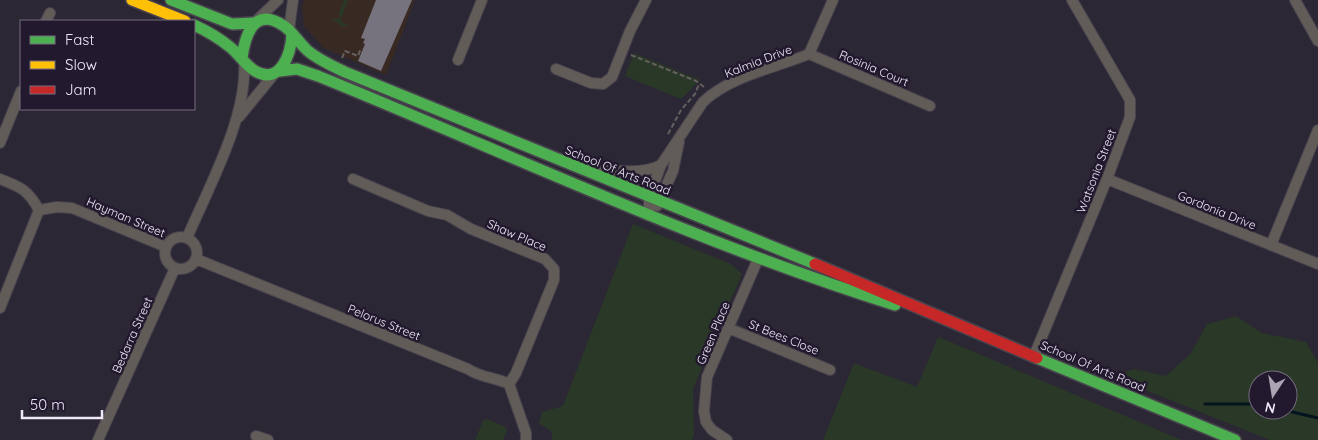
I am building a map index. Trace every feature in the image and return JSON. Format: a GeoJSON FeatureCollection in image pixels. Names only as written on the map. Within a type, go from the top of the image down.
{"type":"FeatureCollection","features":[{"type":"Feature","properties":{"kind":"street"},"geometry":{"type":"LineString","coordinates":[[132,0],[182,20]]}},
{"type":"Feature","properties":{"kind":"street"},"geometry":{"type":"LineString","coordinates":[[171,0],[232,24],[272,20],[290,32]]}},
{"type":"Feature","properties":{"kind":"street"},"geometry":{"type":"LineString","coordinates":[[187,238],[237,120],[246,80],[243,59],[245,36],[255,22],[278,0]]}},
{"type":"Feature","properties":{"kind":"street"},"geometry":{"type":"LineString","coordinates":[[237,120],[278,72],[291,52],[290,32],[293,0]]}},
{"type":"Feature","properties":{"kind":"street"},"geometry":{"type":"LineString","coordinates":[[458,60],[482,0]]}},
{"type":"Feature","properties":{"kind":"street"},"geometry":{"type":"LineString","coordinates":[[556,69],[591,83],[603,84],[612,77],[646,0]]}},
{"type":"Feature","properties":{"kind":"street","name":"Kalmia Drive"},"geometry":{"type":"LineString","coordinates":[[649,216],[649,197],[661,164],[690,118],[711,94],[743,79],[809,54],[833,0]]}},
{"type":"Feature","properties":{"kind":"street","name":"Watsonia Street"},"geometry":{"type":"LineString","coordinates":[[1034,356],[1107,179],[1130,117],[1130,100],[1072,0]]}},
{"type":"Feature","properties":{"kind":"street"},"geometry":{"type":"LineString","coordinates":[[1295,0],[1318,41]]}},
{"type":"Feature","properties":{"kind":"street"},"geometry":{"type":"LineString","coordinates":[[195,26],[217,37],[256,72],[278,72]]}},
{"type":"Feature","properties":{"kind":"street","name":"School Of Arts Road"},"geometry":{"type":"LineString","coordinates":[[290,32],[318,59],[337,68],[549,157],[873,287],[941,318],[1235,440]]}},
{"type":"Feature","properties":{"kind":"street","name":"Rosinia Court"},"geometry":{"type":"LineString","coordinates":[[809,54],[930,106]]}},
{"type":"Feature","properties":{"kind":"street","name":"School Of Arts Road"},"geometry":{"type":"LineString","coordinates":[[278,72],[296,69],[336,83],[649,216],[758,259],[870,298],[941,318]]}},
{"type":"Feature","properties":{"kind":"street"},"geometry":{"type":"LineString","coordinates":[[0,143],[20,93]]}},
{"type":"Feature","properties":{"kind":"street"},"geometry":{"type":"LineString","coordinates":[[1271,245],[1318,130]]}},
{"type":"Feature","properties":{"kind":"street","name":"Kalmia Drive"},"geometry":{"type":"LineString","coordinates":[[649,216],[661,201],[672,171],[680,136]]}},
{"type":"Feature","properties":{"kind":"street"},"geometry":{"type":"LineString","coordinates":[[549,157],[609,169],[647,169],[661,164]]}},
{"type":"Feature","properties":{"kind":"street"},"geometry":{"type":"LineString","coordinates":[[0,179],[21,187],[31,195],[39,210],[0,308]]}},
{"type":"Feature","properties":{"kind":"street","name":"Shaw Place"},"geometry":{"type":"LineString","coordinates":[[353,179],[428,211],[447,215],[472,229],[545,259],[554,269],[554,280],[541,314],[516,373],[509,384]]}},
{"type":"Feature","properties":{"kind":"street","name":"Gordonia Drive"},"geometry":{"type":"LineString","coordinates":[[1107,179],[1318,264]]}},
{"type":"Feature","properties":{"kind":"street","name":"Hayman Street"},"geometry":{"type":"LineString","coordinates":[[39,210],[57,207],[72,208],[166,247]]}},
{"type":"Feature","properties":{"kind":"street"},"geometry":{"type":"LineString","coordinates":[[187,238],[195,244],[196,259],[185,269],[175,268],[167,262],[166,247],[172,239],[187,238]]}},
{"type":"Feature","properties":{"kind":"street","name":"Pelorus Street"},"geometry":{"type":"LineString","coordinates":[[196,259],[468,369],[478,376],[499,379],[509,384]]}},
{"type":"Feature","properties":{"kind":"street","name":"Green Place"},"geometry":{"type":"LineString","coordinates":[[727,440],[712,430],[706,422],[704,411],[707,377],[758,259]]}},
{"type":"Feature","properties":{"kind":"street","name":"Bedarra Street"},"geometry":{"type":"LineString","coordinates":[[98,440],[175,268]]}},
{"type":"Feature","properties":{"kind":"street","name":"St Bees Close"},"geometry":{"type":"LineString","coordinates":[[728,328],[830,370]]}},
{"type":"Feature","properties":{"kind":"street"},"geometry":{"type":"LineString","coordinates":[[509,384],[526,433],[526,440]]}},
{"type":"Feature","properties":{"kind":"street"},"geometry":{"type":"LineString","coordinates":[[256,436],[268,440]]}},
{"type":"Feature","properties":{"kind":"path"},"geometry":{"type":"LineString","coordinates":[[334,55],[342,58],[345,51],[358,56],[361,48]]}},
{"type":"Feature","properties":{"kind":"path"},"geometry":{"type":"LineString","coordinates":[[622,51],[699,84],[711,94]]}},
{"type":"Feature","properties":{"kind":"path"},"geometry":{"type":"LineString","coordinates":[[667,136],[681,110],[695,94],[699,84]]}},
{"type":"Feature","properties":{"kind":"shaded area"},"geometry":{"type":"Polygon","coordinates":[[[304,0],[415,0],[386,75],[324,48],[304,26],[302,6],[304,0]]]}},
{"type":"Feature","properties":{"kind":"green space"},"geometry":{"type":"Polygon","coordinates":[[[344,0],[348,0],[340,22],[348,25],[343,27],[331,18],[339,19],[341,16],[338,15],[344,0]]]}},
{"type":"Feature","properties":{"kind":"green space"},"geometry":{"type":"Polygon","coordinates":[[[634,53],[700,80],[681,99],[625,76],[634,53]]]}},
{"type":"Feature","properties":{"kind":"green space"},"geometry":{"type":"Polygon","coordinates":[[[633,224],[731,264],[742,274],[693,389],[694,435],[692,440],[552,440],[552,432],[539,423],[542,412],[563,406],[633,224]]]}},
{"type":"Feature","properties":{"kind":"green space"},"geometry":{"type":"Polygon","coordinates":[[[1236,316],[1262,333],[1306,342],[1318,363],[1318,440],[1270,440],[1113,377],[1133,369],[1166,376],[1191,353],[1207,324],[1236,316]]]}},
{"type":"Feature","properties":{"kind":"green space"},"geometry":{"type":"Polygon","coordinates":[[[938,337],[1182,440],[823,440],[854,363],[917,387],[938,337]]]}},
{"type":"Feature","properties":{"kind":"green space"},"geometry":{"type":"Polygon","coordinates":[[[487,419],[506,427],[507,431],[503,440],[475,440],[483,421],[487,419]]]}},
{"type":"Feature","properties":{"kind":"building"},"geometry":{"type":"Polygon","coordinates":[[[376,0],[412,0],[381,71],[358,61],[365,44],[363,43],[365,39],[361,38],[376,0]]]}},
{"type":"Feature","properties":{"kind":"waterway"},"geometry":{"type":"LineString","coordinates":[[1205,404],[1248,404]]}},
{"type":"Feature","properties":{"kind":"waterway"},"geometry":{"type":"LineString","coordinates":[[1298,413],[1318,418]]}},
{"type":"Feature","properties":{"kind":"traffic: fast"},"geometry":{"type":"LineString","coordinates":[[171,0],[232,24],[253,23]]}},
{"type":"Feature","properties":{"kind":"traffic: fast"},"geometry":{"type":"LineString","coordinates":[[242,58],[246,40],[253,26],[259,21],[266,19],[274,21],[287,28],[312,54],[345,72],[815,264]]}},
{"type":"Feature","properties":{"kind":"traffic: fast"},"geometry":{"type":"LineString","coordinates":[[195,26],[222,41],[251,69],[264,75],[271,74],[282,66],[289,50],[292,34]]}},
{"type":"Feature","properties":{"kind":"traffic: fast"},"geometry":{"type":"LineString","coordinates":[[280,71],[297,69],[318,76],[676,226],[821,281],[895,305]]}},
{"type":"Feature","properties":{"kind":"traffic: fast"},"geometry":{"type":"LineString","coordinates":[[1037,358],[1235,440]]}},
{"type":"Feature","properties":{"kind":"traffic: slow"},"geometry":{"type":"LineString","coordinates":[[132,0],[182,20]]}},
{"type":"Feature","properties":{"kind":"traffic: jam"},"geometry":{"type":"LineString","coordinates":[[815,264],[1037,358]]}}]}
